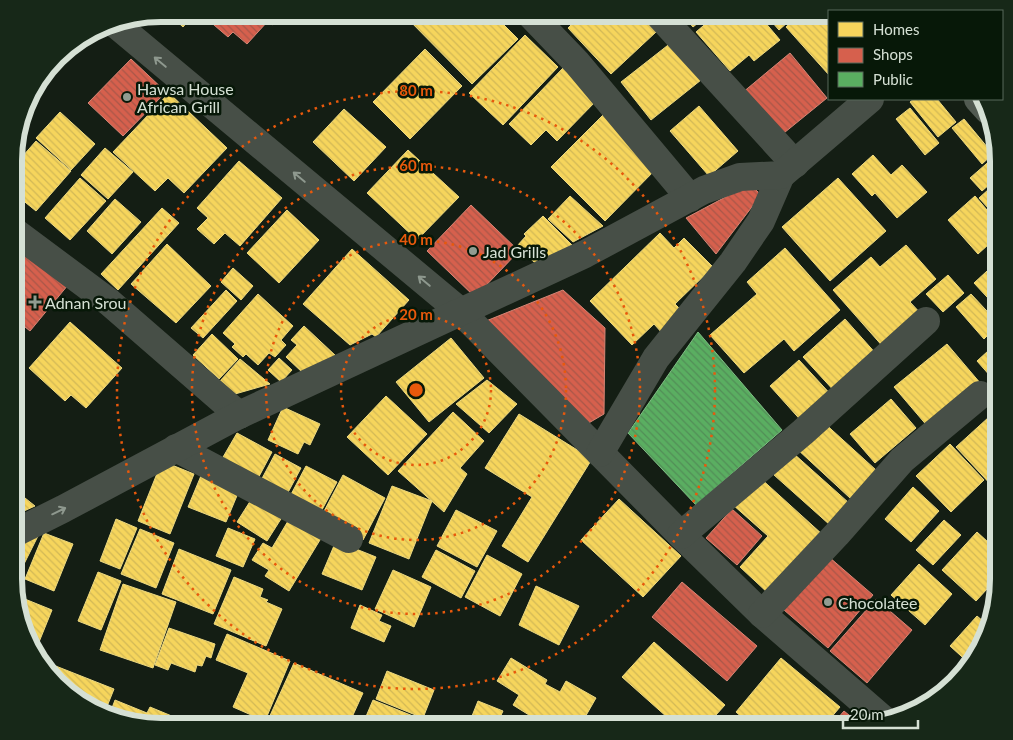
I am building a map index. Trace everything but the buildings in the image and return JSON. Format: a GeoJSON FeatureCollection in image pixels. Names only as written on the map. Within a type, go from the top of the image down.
{"type":"FeatureCollection","features":[{"type":"Feature","properties":{"kind":"street"},"geometry":{"type":"LineString","coordinates":[[539,23],[577,63],[690,198]]}},
{"type":"Feature","properties":{"kind":"street"},"geometry":{"type":"LineString","coordinates":[[666,23],[788,170]]}},
{"type":"Feature","properties":{"kind":"street"},"geometry":{"type":"LineString","coordinates":[[121,29],[461,312],[681,535],[762,614],[878,715]]}},
{"type":"Feature","properties":{"kind":"street"},"geometry":{"type":"LineString","coordinates":[[600,453],[656,358],[733,262],[761,220],[788,170],[869,100]]}},
{"type":"Feature","properties":{"kind":"street"},"geometry":{"type":"LineString","coordinates":[[23,529],[239,415],[585,254],[690,198],[740,177],[788,170]]}},
{"type":"Feature","properties":{"kind":"street"},"geometry":{"type":"LineString","coordinates":[[22,237],[109,302],[239,415]]}},
{"type":"Feature","properties":{"kind":"street"},"geometry":{"type":"LineString","coordinates":[[681,535],[803,432],[926,321]]}},
{"type":"Feature","properties":{"kind":"street"},"geometry":{"type":"LineString","coordinates":[[762,614],[838,534],[902,460],[980,395]]}},
{"type":"Feature","properties":{"kind":"street"},"geometry":{"type":"LineString","coordinates":[[176,448],[349,539]]}},
{"type":"Feature","properties":{"kind":"place","name":"Hawsa House African Grill"},"geometry":{"type":"Point","coordinates":[127,97]}},
{"type":"Feature","properties":{"kind":"place","name":"Jad Grills"},"geometry":{"type":"Point","coordinates":[473,251]}},
{"type":"Feature","properties":{"kind":"place","name":"Adnan Srou"},"geometry":{"type":"Point","coordinates":[35,302]}},
{"type":"Feature","properties":{"kind":"place","name":"Chocolatee"},"geometry":{"type":"Point","coordinates":[828,602]}}]}
